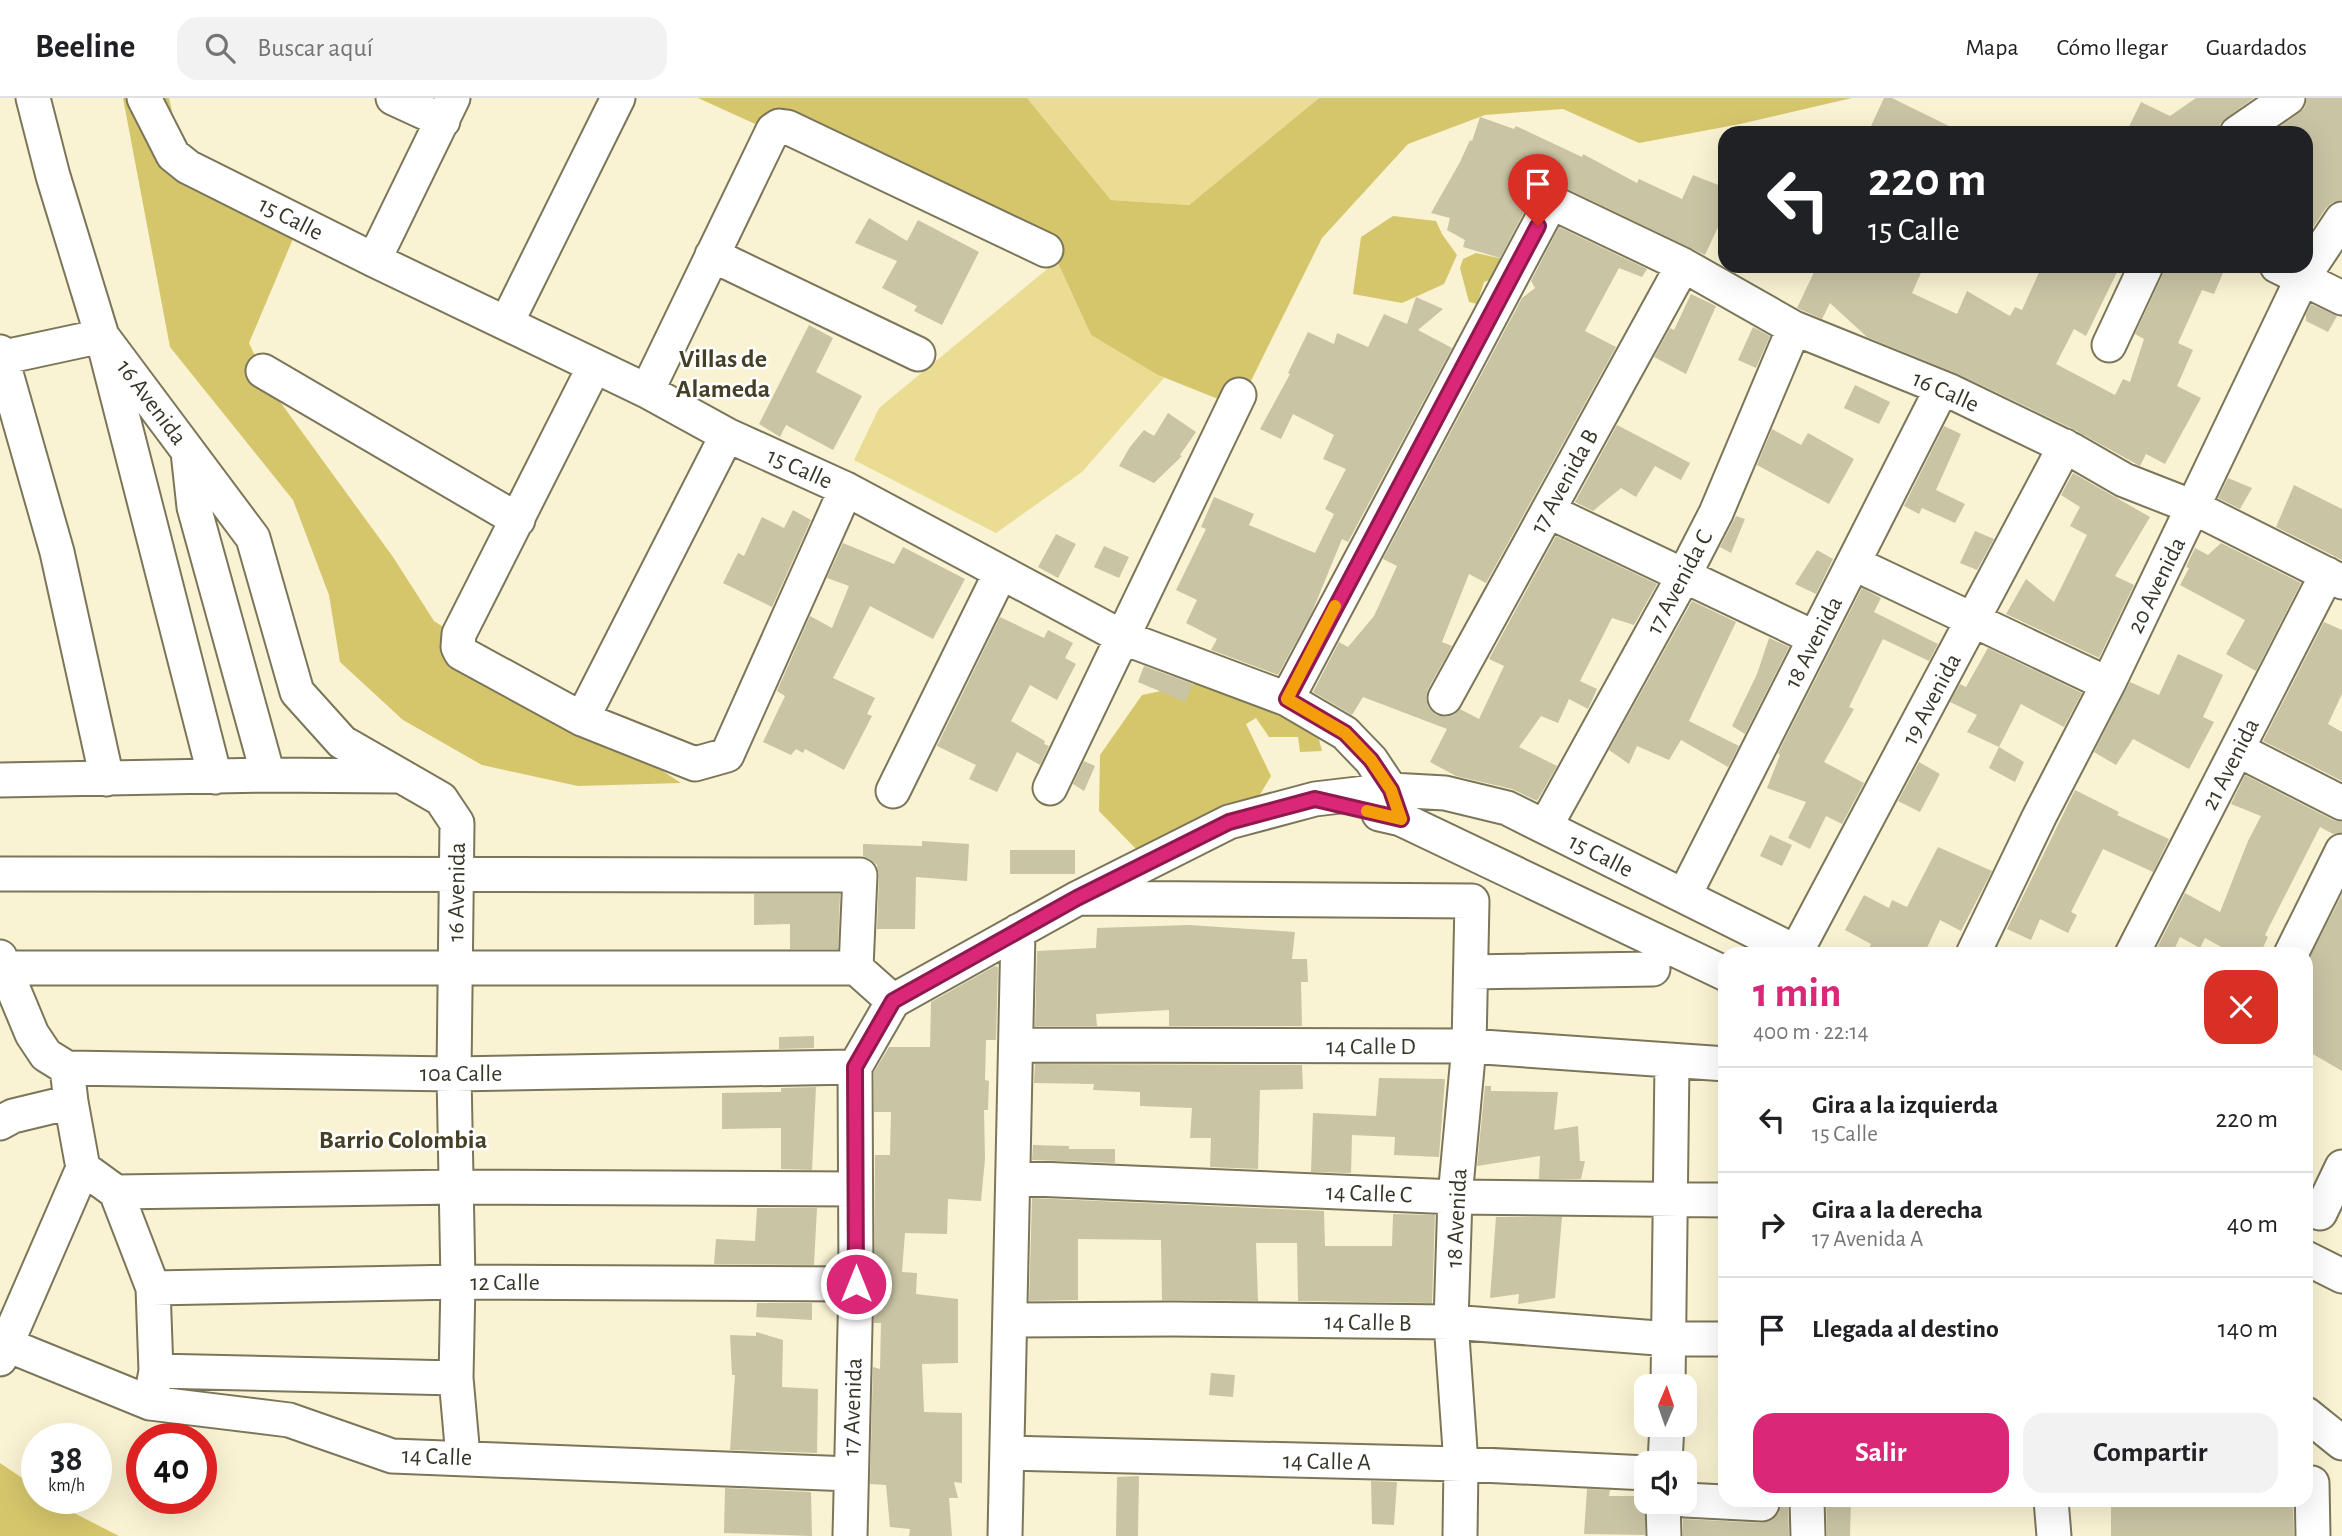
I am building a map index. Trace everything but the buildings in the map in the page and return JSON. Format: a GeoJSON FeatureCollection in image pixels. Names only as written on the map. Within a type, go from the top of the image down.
{"type":"FeatureCollection","features":[{"type":"Feature","properties":{"kind":"street"},"geometry":{"type":"LineString","coordinates":[[33,98],[52,176],[102,336],[215,777]]}},
{"type":"Feature","properties":{"kind":"street","name":"15 Calle"},"geometry":{"type":"LineString","coordinates":[[144,98],[173,155],[188,167],[647,391],[727,435],[846,489],[1000,574],[1124,638],[1287,699],[1345,733],[1371,760],[1396,805],[1445,793],[1507,808],[1786,947]]}},
{"type":"Feature","properties":{"kind":"street"},"geometry":{"type":"LineString","coordinates":[[374,260],[448,109],[393,98]]}},
{"type":"Feature","properties":{"kind":"street"},"geometry":{"type":"LineString","coordinates":[[507,322],[618,98]]}},
{"type":"Feature","properties":{"kind":"street"},"geometry":{"type":"LineString","coordinates":[[2247,126],[2288,98]]}},
{"type":"Feature","properties":{"kind":"street"},"geometry":{"type":"LineString","coordinates":[[647,391],[773,130],[779,126],[787,127],[1046,250]]}},
{"type":"Feature","properties":{"kind":"street","name":"16 Calle"},"geometry":{"type":"LineString","coordinates":[[1287,699],[1550,202],[1683,265],[1794,328],[1942,388],[2066,446],[2123,480],[2193,507],[2335,578]]}},
{"type":"Feature","properties":{"kind":"street","name":"20 Avenida"},"geometry":{"type":"LineString","coordinates":[[2313,249],[2342,219]]}},
{"type":"Feature","properties":{"kind":"street"},"geometry":{"type":"LineString","coordinates":[[712,255],[918,354]]}},
{"type":"Feature","properties":{"kind":"street","name":"17 Avenida B"},"geometry":{"type":"LineString","coordinates":[[1445,698],[1683,265]]}},
{"type":"Feature","properties":{"kind":"street"},"geometry":{"type":"LineString","coordinates":[[2109,345],[2143,273]]}},
{"type":"Feature","properties":{"kind":"street","name":"20 Avenida"},"geometry":{"type":"LineString","coordinates":[[1976,947],[2193,507],[2290,273]]}},
{"type":"Feature","properties":{"kind":"street"},"geometry":{"type":"LineString","coordinates":[[2292,273],[2342,298]]}},
{"type":"Feature","properties":{"kind":"street","name":"17 Avenida C"},"geometry":{"type":"LineString","coordinates":[[1545,827],[1716,513],[1794,328]]}},
{"type":"Feature","properties":{"kind":"street"},"geometry":{"type":"LineString","coordinates":[[102,336],[1,356],[57,552],[107,779]]}},
{"type":"Feature","properties":{"kind":"street","name":"16 Avenida"},"geometry":{"type":"LineString","coordinates":[[102,336],[253,538],[297,692],[342,742],[441,799],[457,823],[454,1074],[458,1282],[456,1378],[463,1457]]}},
{"type":"Feature","properties":{"kind":"street"},"geometry":{"type":"LineString","coordinates":[[594,367],[459,634],[458,647],[461,653],[582,719],[695,764],[727,755],[846,489]]}},
{"type":"Feature","properties":{"kind":"street"},"geometry":{"type":"LineString","coordinates":[[262,371],[518,520]]}},
{"type":"Feature","properties":{"kind":"street","name":"18 Avenida"},"geometry":{"type":"LineString","coordinates":[[1684,896],[1942,388]]}},
{"type":"Feature","properties":{"kind":"street"},"geometry":{"type":"LineString","coordinates":[[1051,788],[1238,395]]}},
{"type":"Feature","properties":{"kind":"street"},"geometry":{"type":"LineString","coordinates":[[582,719],[727,435]]}},
{"type":"Feature","properties":{"kind":"street","name":"19 Avenida"},"geometry":{"type":"LineString","coordinates":[[1801,947],[2066,446]]}},
{"type":"Feature","properties":{"kind":"street"},"geometry":{"type":"LineString","coordinates":[[188,449],[194,507],[268,775]]}},
{"type":"Feature","properties":{"kind":"street"},"geometry":{"type":"LineString","coordinates":[[1548,511],[1815,638]]}},
{"type":"Feature","properties":{"kind":"street"},"geometry":{"type":"LineString","coordinates":[[1853,563],[2108,684]]}},
{"type":"Feature","properties":{"kind":"street"},"geometry":{"type":"LineString","coordinates":[[893,791],[1000,574]]}},
{"type":"Feature","properties":{"kind":"street","name":"21 Avenida"},"geometry":{"type":"LineString","coordinates":[[2136,947],[2238,750],[2335,578]]}},
{"type":"Feature","properties":{"kind":"street"},"geometry":{"type":"LineString","coordinates":[[2238,750],[2342,803]]}},
{"type":"Feature","properties":{"kind":"street"},"geometry":{"type":"LineString","coordinates":[[0,780],[268,775],[399,776]]}},
{"type":"Feature","properties":{"kind":"street"},"geometry":{"type":"LineString","coordinates":[[2,1349],[83,1168],[67,1068],[46,1055],[32,1034],[2,962],[455,969],[856,968],[893,1001],[1077,898],[1229,822],[1315,799],[1396,805],[1718,970]]}},
{"type":"Feature","properties":{"kind":"street"},"geometry":{"type":"LineString","coordinates":[[2294,947],[2342,851]]}},
{"type":"Feature","properties":{"kind":"street"},"geometry":{"type":"LineString","coordinates":[[0,874],[860,875],[856,968]]}},
{"type":"Feature","properties":{"kind":"street","name":"18 Avenida"},"geometry":{"type":"LineString","coordinates":[[1077,898],[1472,901],[1469,1046],[1455,1197],[1451,1322],[1461,1464],[1460,1536]]}},
{"type":"Feature","properties":{"kind":"street"},"geometry":{"type":"LineString","coordinates":[[1005,1536],[1018,931]]}},
{"type":"Feature","properties":{"kind":"street"},"geometry":{"type":"LineString","coordinates":[[1471,972],[1654,969]]}},
{"type":"Feature","properties":{"kind":"street","name":"17 Avenida"},"geometry":{"type":"LineString","coordinates":[[850,1536],[856,1284],[855,1067],[893,1001]]}},
{"type":"Feature","properties":{"kind":"street","name":"14 Calle D"},"geometry":{"type":"LineString","coordinates":[[1016,1045],[1469,1046],[1718,1064]]}},
{"type":"Feature","properties":{"kind":"street"},"geometry":{"type":"LineString","coordinates":[[1669,1374],[1672,1062]]}},
{"type":"Feature","properties":{"kind":"street","name":"10a Calle"},"geometry":{"type":"LineString","coordinates":[[67,1068],[454,1074],[855,1067]]}},
{"type":"Feature","properties":{"kind":"street"},"geometry":{"type":"LineString","coordinates":[[0,1123],[13,1116],[71,1102]]}},
{"type":"Feature","properties":{"kind":"street"},"geometry":{"type":"LineString","coordinates":[[2323,1214],[2342,1167]]}},
{"type":"Feature","properties":{"kind":"street"},"geometry":{"type":"LineString","coordinates":[[83,1168],[116,1192],[153,1288],[153,1387],[456,1378]]}},
{"type":"Feature","properties":{"kind":"street","name":"14 Calle C"},"geometry":{"type":"LineString","coordinates":[[1013,1178],[1455,1197],[1718,1200]]}},
{"type":"Feature","properties":{"kind":"street"},"geometry":{"type":"LineString","coordinates":[[116,1192],[456,1187],[855,1189]]}},
{"type":"Feature","properties":{"kind":"street"},"geometry":{"type":"LineString","coordinates":[[2313,1262],[2342,1276]]}},
{"type":"Feature","properties":{"kind":"street","name":"12 Calle"},"geometry":{"type":"LineString","coordinates":[[153,1288],[458,1282],[856,1284]]}},
{"type":"Feature","properties":{"kind":"street","name":"14 Calle B"},"geometry":{"type":"LineString","coordinates":[[1010,1320],[1451,1322],[1670,1339],[1718,1339]]}},
{"type":"Feature","properties":{"kind":"street","name":"14 Calle"},"geometry":{"type":"LineString","coordinates":[[2,1349],[289,1420],[392,1455],[850,1474]]}},
{"type":"Feature","properties":{"kind":"street"},"geometry":{"type":"LineString","coordinates":[[2313,1420],[2342,1443]]}},
{"type":"Feature","properties":{"kind":"street","name":"14 Calle A"},"geometry":{"type":"LineString","coordinates":[[1007,1453],[1461,1464],[1634,1472]]}},
{"type":"Feature","properties":{"kind":"street"},"geometry":{"type":"LineString","coordinates":[[2313,1536],[2320,1483]]}},
{"type":"Feature","properties":{"kind":"street"},"geometry":{"type":"LineString","coordinates":[[1697,1501],[1718,1502]]}},
{"type":"Feature","properties":{"kind":"street"},"geometry":{"type":"LineString","coordinates":[[1807,1507],[1808,1536]]}},
{"type":"Feature","properties":{"kind":"street"},"geometry":{"type":"LineString","coordinates":[[2052,1507],[2054,1536]]}},
{"type":"Feature","properties":{"kind":"street"},"geometry":{"type":"LineString","coordinates":[[1663,1514],[1664,1536]]}},
{"type":"Feature","properties":{"kind":"shaded area"},"geometry":{"type":"Polygon","coordinates":[[[123,98],[169,98],[187,176],[298,227],[249,343],[270,388],[393,557],[434,621],[681,783],[578,786],[482,765],[403,720],[340,662],[329,595],[293,500],[170,347],[123,98]]]}},
{"type":"Feature","properties":{"kind":"shaded area"},"geometry":{"type":"Polygon","coordinates":[[[698,98],[1027,98],[1111,200],[1189,205],[1319,98],[1852,98],[1740,124],[1718,126],[1639,143],[1563,109],[1485,115],[1408,144],[1322,238],[1238,407],[1158,375],[1091,335],[1057,261],[698,98]]]}},
{"type":"Feature","properties":{"kind":"shaded area"},"geometry":{"type":"Polygon","coordinates":[[[1027,98],[1319,98],[1189,205],[1111,200],[1027,98]]]}},
{"type":"Feature","properties":{"kind":"shaded area"},"geometry":{"type":"Polygon","coordinates":[[[1393,216],[1436,221],[1457,255],[1444,284],[1402,303],[1353,294],[1361,237],[1393,216]]]}},
{"type":"Feature","properties":{"kind":"shaded area"},"geometry":{"type":"Polygon","coordinates":[[[1476,253],[1508,260],[1501,276],[1484,282],[1477,304],[1469,302],[1460,268],[1463,259],[1476,253]]]}},
{"type":"Feature","properties":{"kind":"shaded area"},"geometry":{"type":"Polygon","coordinates":[[[1057,261],[1091,335],[1164,378],[1082,472],[996,533],[854,460],[879,408],[1057,261]]]}},
{"type":"Feature","properties":{"kind":"shaded area"},"geometry":{"type":"Polygon","coordinates":[[[1205,682],[1314,720],[1322,751],[1300,752],[1298,737],[1269,737],[1256,718],[1246,724],[1271,776],[1258,798],[1219,809],[1136,849],[1099,811],[1100,755],[1142,695],[1205,682]]]}},
{"type":"Feature","properties":{"kind":"shaded area"},"geometry":{"type":"Polygon","coordinates":[[[0,1463],[21,1477],[21,1514],[76,1514],[119,1536],[0,1536],[0,1463]]]}},
{"type":"Feature","properties":{"kind":"slow traffic"},"geometry":{"type":"LineString","coordinates":[[1335,606],[1287,699],[1345,733],[1371,760],[1391,790],[1401,819],[1367,811]]}},
{"type":"Feature","properties":{"kind":"district","name":"Villas de Alameda"},"geometry":{"type":"Point","coordinates":[723,373]}},
{"type":"Feature","properties":{"kind":"district","name":"Barrio Colombia"},"geometry":{"type":"Point","coordinates":[403,1139]}},
{"type":"Feature","properties":{"kind":"route"},"geometry":{"type":"LineString","coordinates":[[856,1284],[855,1067],[893,1001],[1077,898],[1229,822],[1315,799],[1401,819],[1391,790],[1371,760],[1345,733],[1287,699],[1538,226]]}}]}
